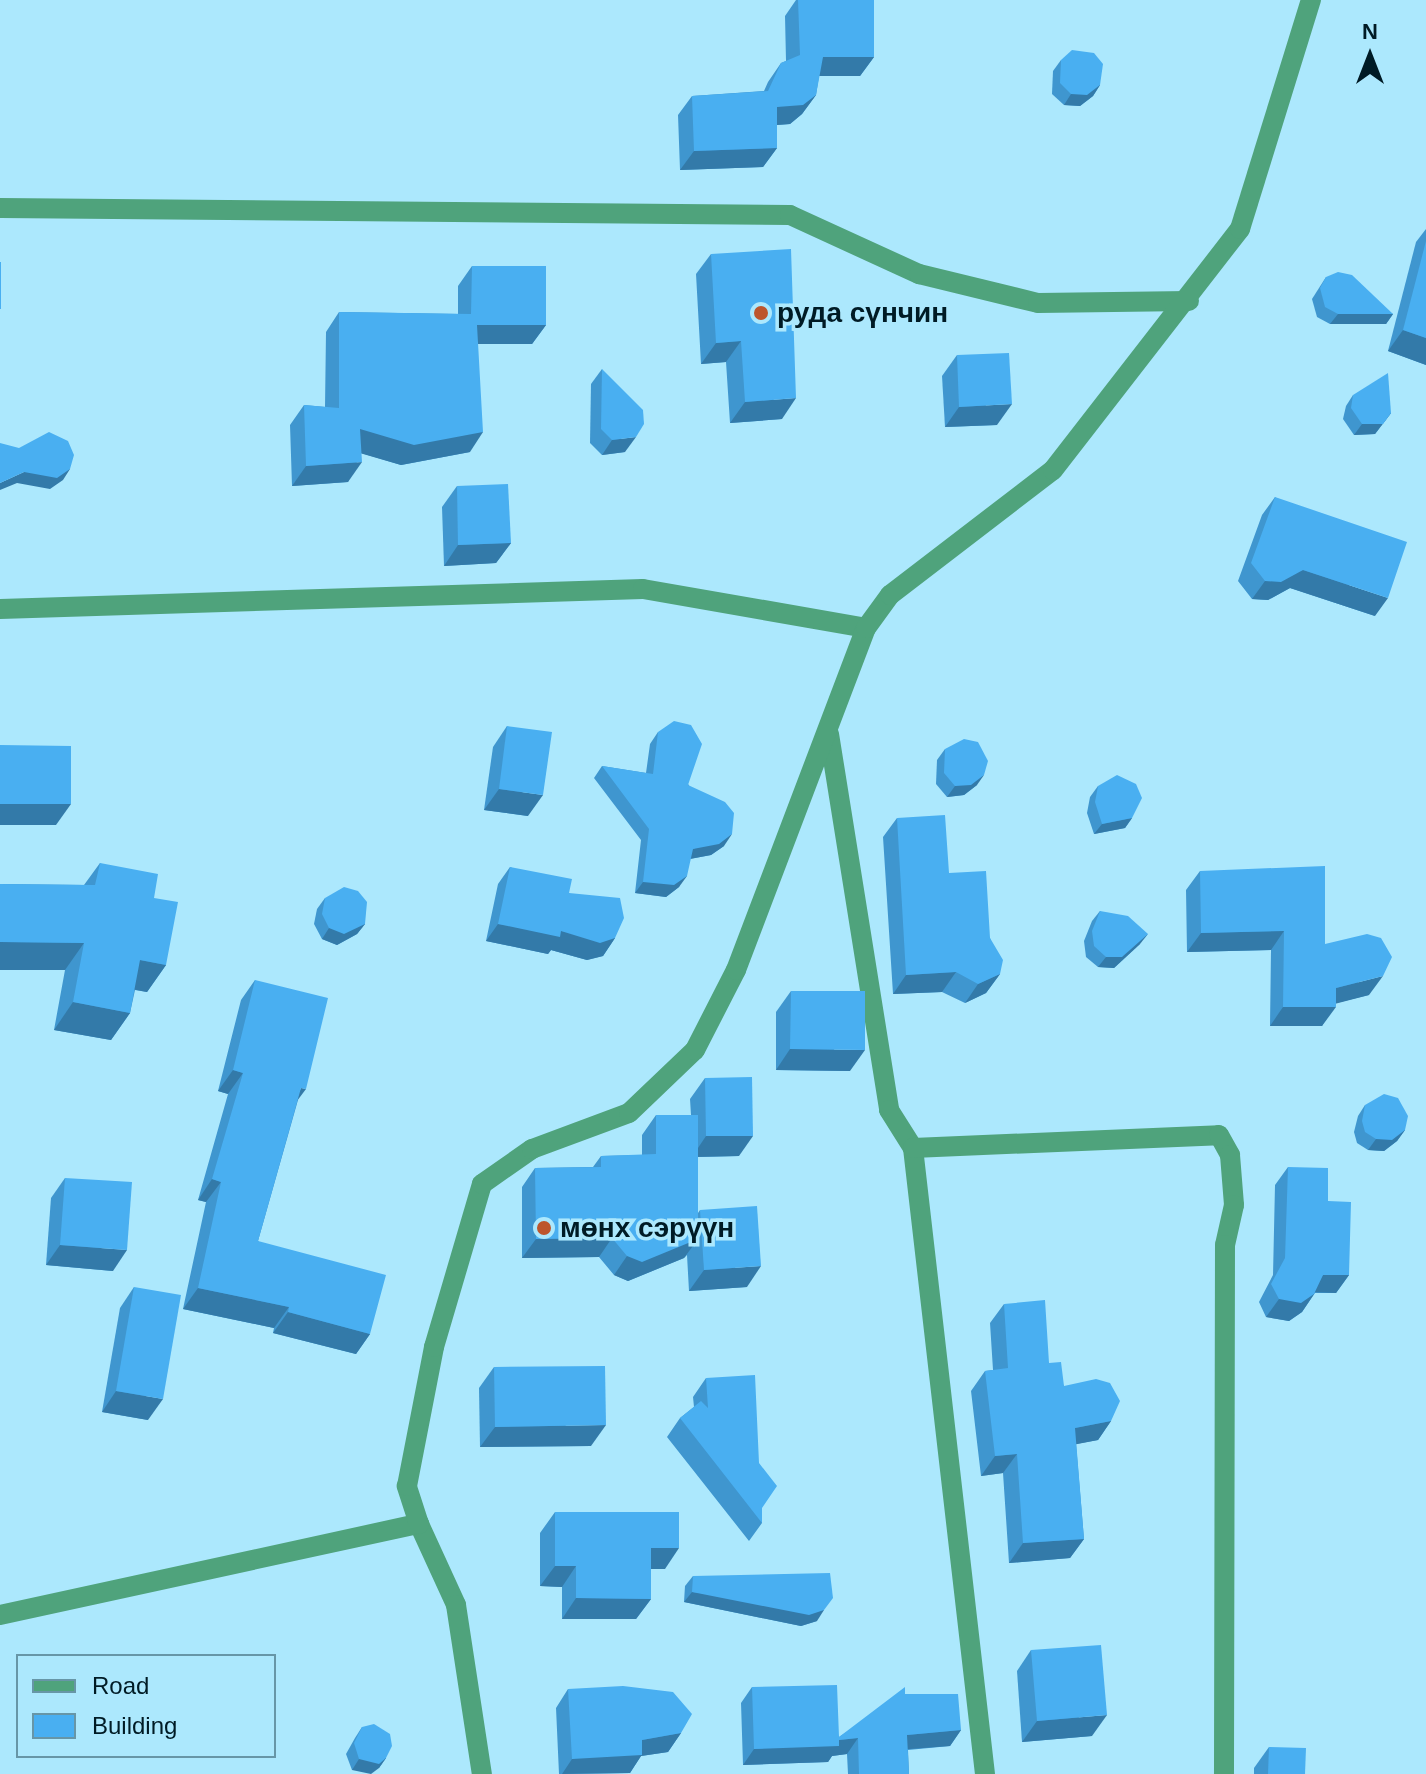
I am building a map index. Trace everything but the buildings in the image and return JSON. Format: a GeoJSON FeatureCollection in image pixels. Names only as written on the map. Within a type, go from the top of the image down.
{"type":"FeatureCollection","features":[{"type":"Feature","properties":{"kind":"street"},"geometry":{"type":"LineString","coordinates":[[482,1774],[456,1605],[419,1524],[407,1486],[434,1347],[482,1184],[532,1149],[629,1113],[695,1050],[736,970],[829,734],[866,628],[890,595],[1053,470],[1189,301],[1240,229],[1311,0]]}},
{"type":"Feature","properties":{"kind":"street"},"geometry":{"type":"LineString","coordinates":[[0,208],[790,215],[919,274],[1038,303],[1189,301]]}},
{"type":"Feature","properties":{"kind":"street"},"geometry":{"type":"LineString","coordinates":[[0,609],[643,589],[866,628]]}},
{"type":"Feature","properties":{"kind":"street"},"geometry":{"type":"LineString","coordinates":[[829,734],[889,1110],[913,1148],[985,1774]]}},
{"type":"Feature","properties":{"kind":"street"},"geometry":{"type":"LineString","coordinates":[[913,1148],[1219,1135],[1230,1155],[1234,1205],[1225,1245],[1224,1774]]}},
{"type":"Feature","properties":{"kind":"street"},"geometry":{"type":"LineString","coordinates":[[0,1615],[419,1524]]}},
{"type":"Feature","properties":{"kind":"place","name":"руда сүнчин"},"geometry":{"type":"Point","coordinates":[761,313]}},
{"type":"Feature","properties":{"kind":"place","name":"мөнх сэрүүн"},"geometry":{"type":"Point","coordinates":[544,1228]}}]}
